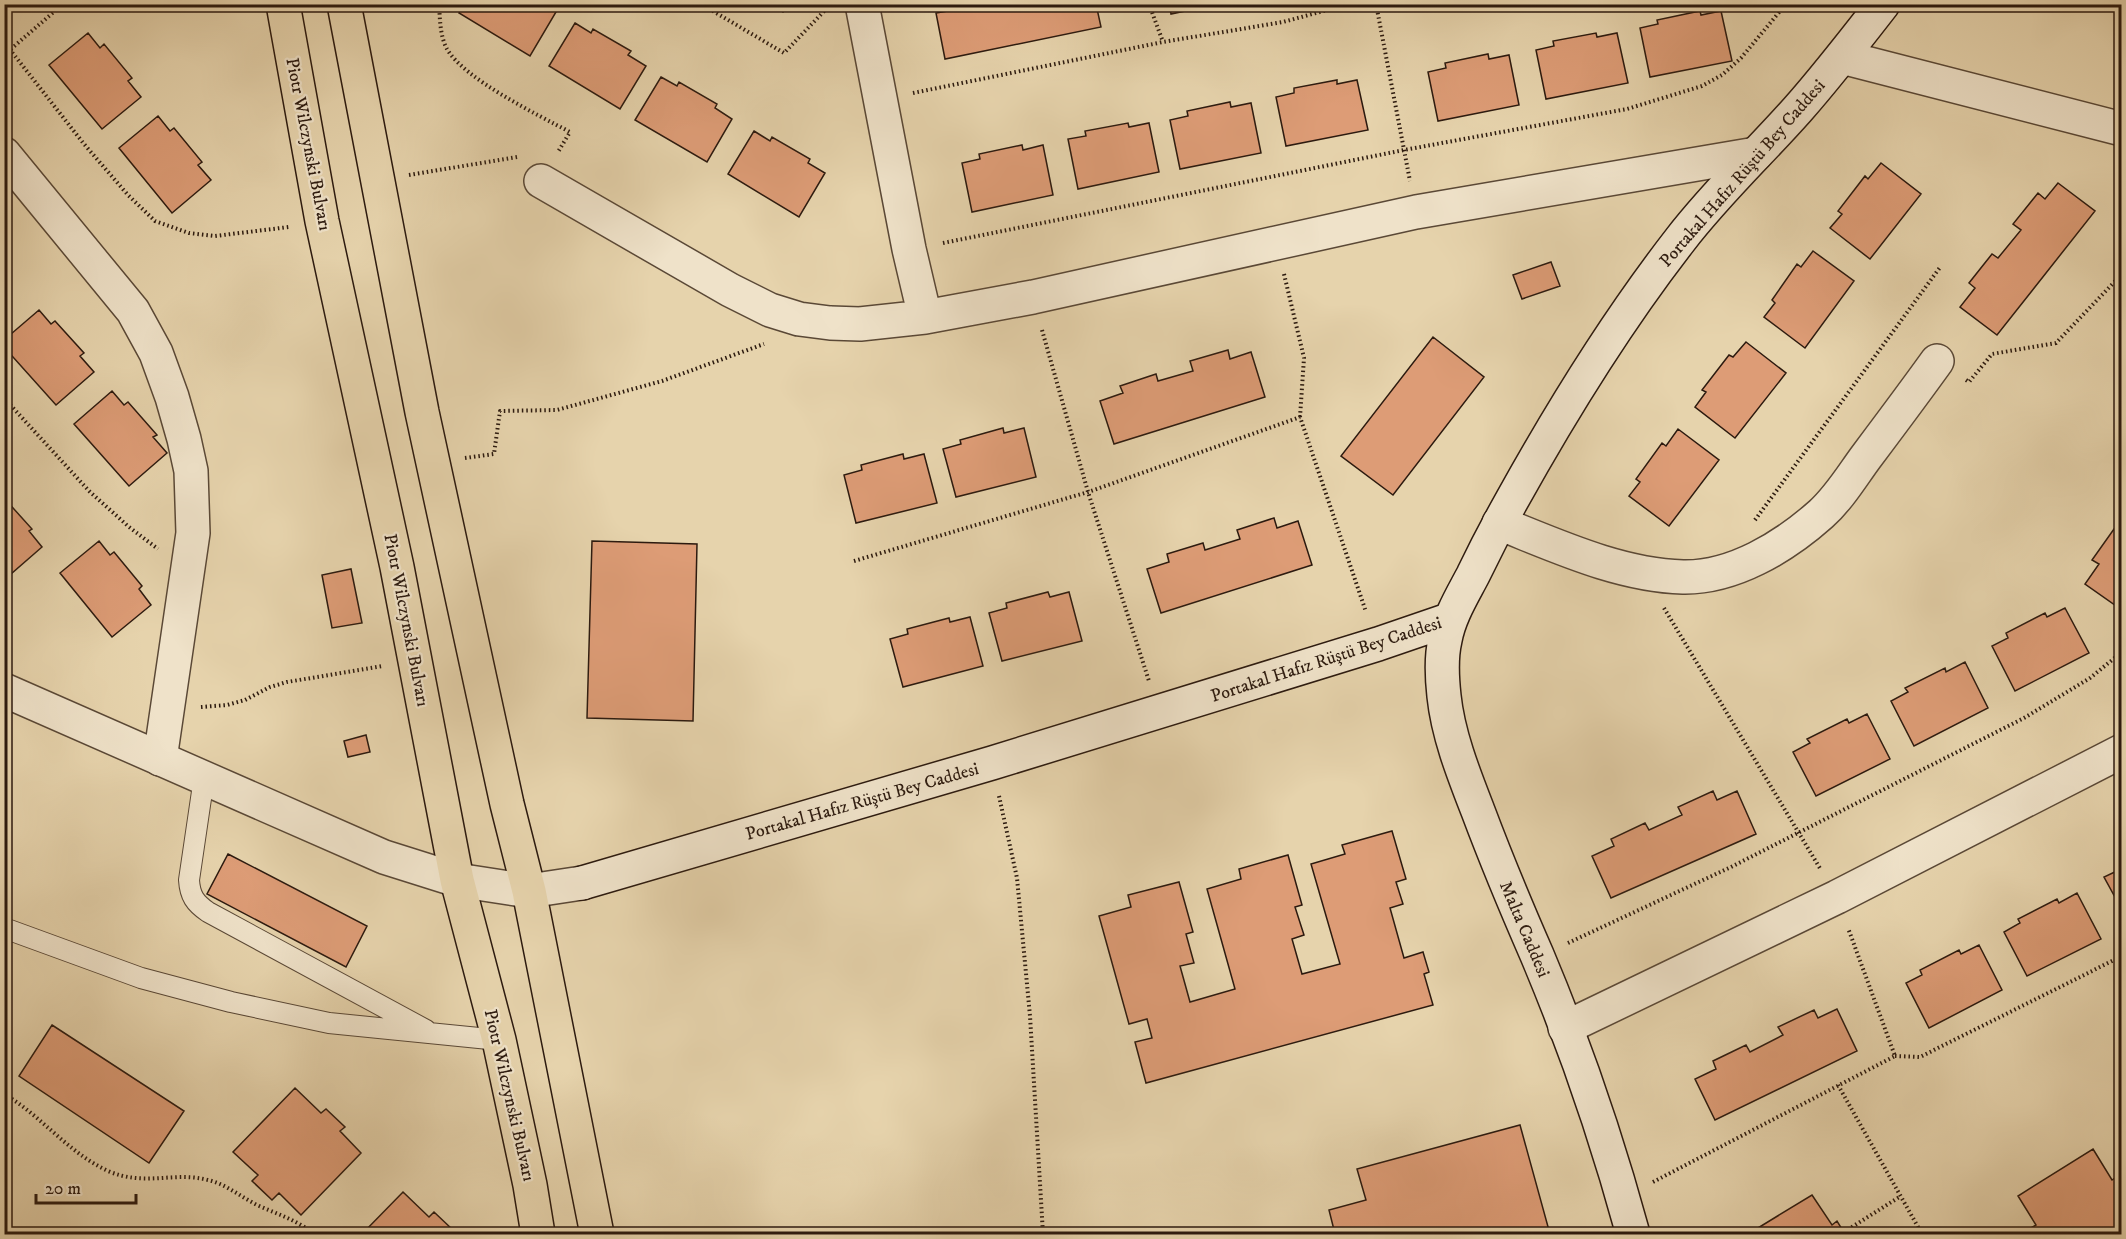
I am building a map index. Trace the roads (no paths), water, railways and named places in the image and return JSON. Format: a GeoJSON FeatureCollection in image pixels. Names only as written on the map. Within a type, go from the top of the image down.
{"type":"FeatureCollection","features":[{"type":"Feature","properties":{"kind":"main road","name":"Piotr Wilczynski Bulvarı"},"geometry":{"type":"LineString","coordinates":[[283,4],[322,221],[397,567],[457,880],[499,1040],[530,1185],[538,1234]]}},
{"type":"Feature","properties":{"kind":"main road"},"geometry":{"type":"LineString","coordinates":[[344,4],[422,412],[507,804],[529,891],[597,1234]]}},
{"type":"Feature","properties":{"kind":"street"},"geometry":{"type":"LineString","coordinates":[[862,4],[909,249],[925,317]]}},
{"type":"Feature","properties":{"kind":"street","name":"Portakal Hafız Rüştü Bey Caddesi"},"geometry":{"type":"LineString","coordinates":[[4,690],[374,853],[457,880],[529,891],[582,883],[992,763],[1451,620],[1499,523],[1535,459],[1596,360],[1648,284],[1682,237],[1798,110],[1882,4]]}},
{"type":"Feature","properties":{"kind":"street"},"geometry":{"type":"LineString","coordinates":[[1842,57],[2121,129]]}},
{"type":"Feature","properties":{"kind":"street"},"geometry":{"type":"LineString","coordinates":[[4,154],[133,311],[156,353],[184,439],[191,471],[193,533],[160,759]]}},
{"type":"Feature","properties":{"kind":"street"},"geometry":{"type":"LineString","coordinates":[[538,163],[730,290],[770,310],[799,319],[860,324],[925,317],[1033,297],[1416,212],[1756,154]]}},
{"type":"Feature","properties":{"kind":"street"},"geometry":{"type":"LineString","coordinates":[[1499,523],[1569,551],[1641,571],[1681,577],[1721,573],[1772,549],[1822,513],[1842,490],[1937,361]]}},
{"type":"Feature","properties":{"kind":"street","name":"Malta Caddesi"},"geometry":{"type":"LineString","coordinates":[[1451,620],[1444,641],[1443,669],[1444,699],[1451,733],[1464,775],[1511,897],[1538,957],[1581,1065],[1633,1234]]}},
{"type":"Feature","properties":{"kind":"street"},"geometry":{"type":"LineString","coordinates":[[1565,1029],[1837,897],[2121,751]]}},
{"type":"Feature","properties":{"kind":"lane"},"geometry":{"type":"LineString","coordinates":[[204,778],[189,880],[194,900],[208,912],[434,1034]]}},
{"type":"Feature","properties":{"kind":"lane"},"geometry":{"type":"LineString","coordinates":[[4,928],[141,978],[231,1002],[329,1023],[499,1040]]}}]}
